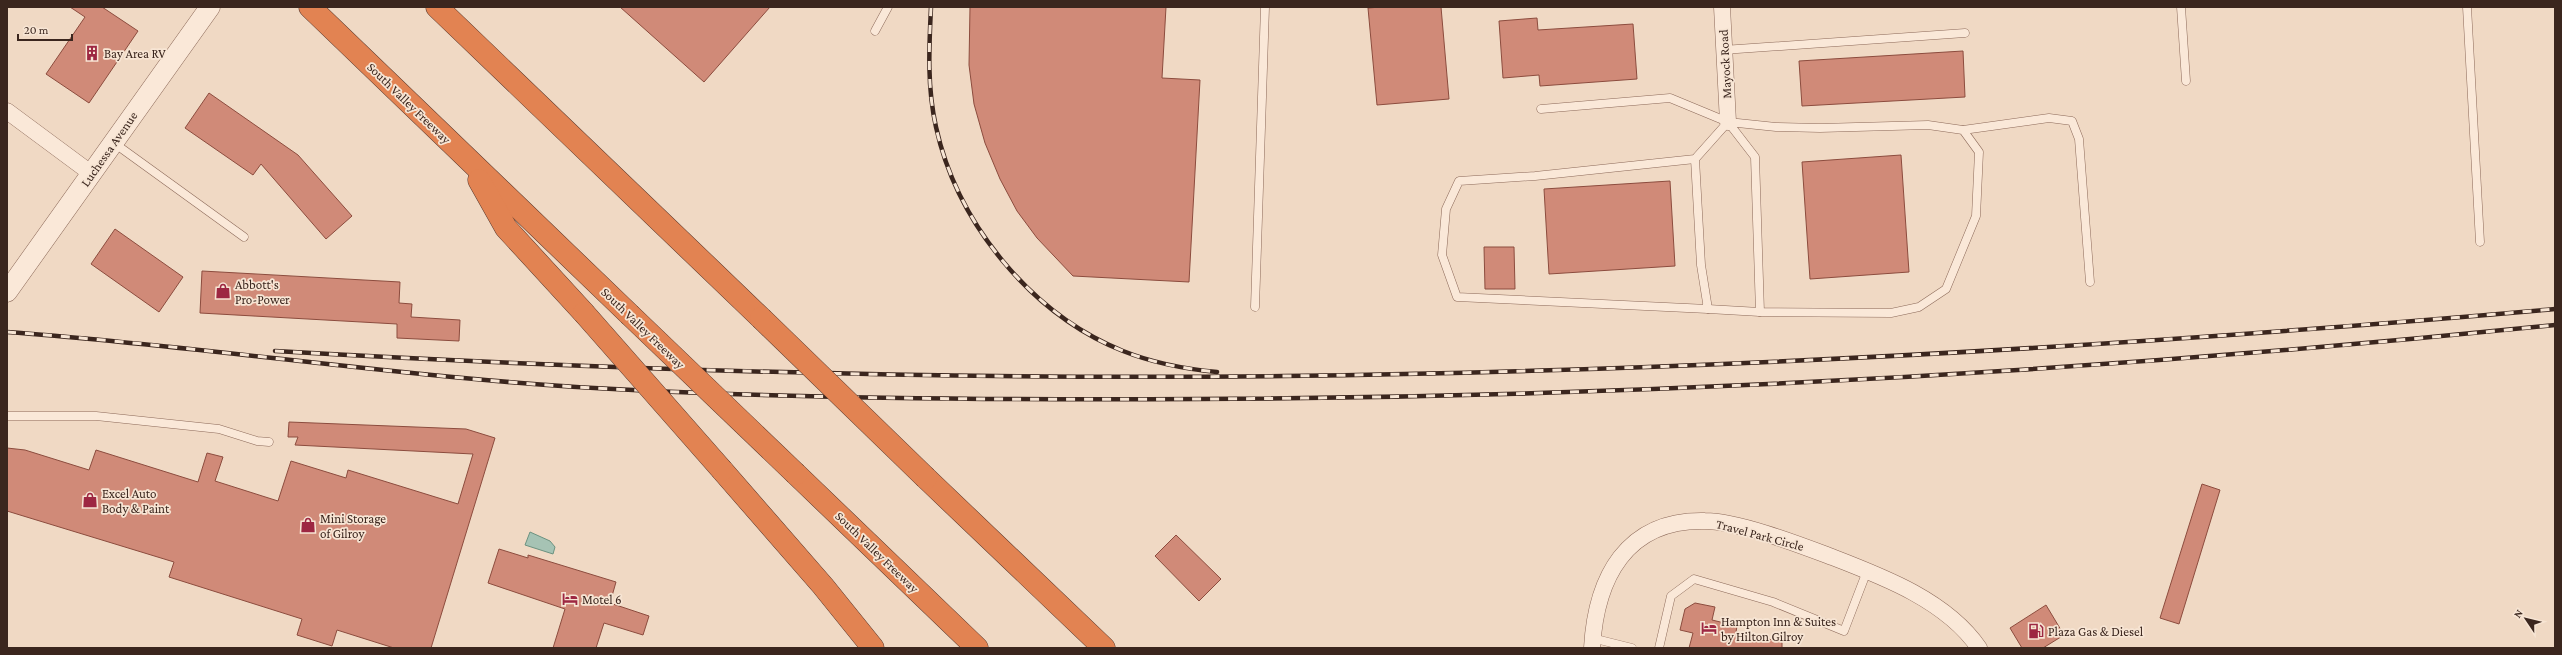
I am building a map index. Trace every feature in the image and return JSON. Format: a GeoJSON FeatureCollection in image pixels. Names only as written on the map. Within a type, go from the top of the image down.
{"type":"FeatureCollection","features":[{"type":"Feature","properties":{"kind":"highway","name":"South Valley Freeway"},"geometry":{"type":"LineString","coordinates":[[310,7],[977,648]]}},
{"type":"Feature","properties":{"kind":"highway"},"geometry":{"type":"LineString","coordinates":[[437,7],[1104,648]]}},
{"type":"Feature","properties":{"kind":"highway"},"geometry":{"type":"LineString","coordinates":[[468,160],[506,228],[584,313],[722,470],[823,586],[873,648]]}},
{"type":"Feature","properties":{"kind":"street","name":"Luchessa Avenue"},"geometry":{"type":"LineString","coordinates":[[7,292],[210,7]]}},
{"type":"Feature","properties":{"kind":"street","name":"Mayock Road"},"geometry":{"type":"LineString","coordinates":[[1722,7],[1723,50],[1728,122]]}},
{"type":"Feature","properties":{"kind":"street"},"geometry":{"type":"LineString","coordinates":[[7,111],[92,174]]}},
{"type":"Feature","properties":{"kind":"street","name":"Travel Park Circle"},"geometry":{"type":"LineString","coordinates":[[1592,643],[1593,623],[1604,583],[1616,561],[1640,538],[1653,530],[1680,521],[1706,521],[1734,526],[1810,549],[1867,572],[1925,600],[1951,617],[1972,638],[1979,648]]}},
{"type":"Feature","properties":{"kind":"lane"},"geometry":{"type":"LineString","coordinates":[[875,30],[888,7]]}},
{"type":"Feature","properties":{"kind":"lane"},"geometry":{"type":"LineString","coordinates":[[1256,307],[1265,7]]}},
{"type":"Feature","properties":{"kind":"lane"},"geometry":{"type":"LineString","coordinates":[[2181,7],[2186,81]]}},
{"type":"Feature","properties":{"kind":"lane"},"geometry":{"type":"LineString","coordinates":[[2467,7],[2480,242]]}},
{"type":"Feature","properties":{"kind":"lane"},"geometry":{"type":"LineString","coordinates":[[1723,50],[1965,33]]}},
{"type":"Feature","properties":{"kind":"lane"},"geometry":{"type":"LineString","coordinates":[[1541,108],[1670,98],[1728,122],[1813,128],[1928,125],[1963,130],[2049,118],[2072,121],[2078,138],[2090,282]]}},
{"type":"Feature","properties":{"kind":"lane"},"geometry":{"type":"LineString","coordinates":[[1728,122],[1694,159],[1459,181],[1446,209],[1442,255],[1457,297],[1760,312],[1891,313],[1919,308],[1946,289],[1976,216],[1979,152],[1963,130]]}},
{"type":"Feature","properties":{"kind":"lane"},"geometry":{"type":"LineString","coordinates":[[1728,122],[1755,157],[1760,312]]}},
{"type":"Feature","properties":{"kind":"lane"},"geometry":{"type":"LineString","coordinates":[[114,142],[244,237]]}},
{"type":"Feature","properties":{"kind":"lane"},"geometry":{"type":"LineString","coordinates":[[1694,159],[1701,265],[1708,309]]}},
{"type":"Feature","properties":{"kind":"lane"},"geometry":{"type":"LineString","coordinates":[[7,416],[96,416],[220,429],[257,441],[269,442]]}},
{"type":"Feature","properties":{"kind":"lane"},"geometry":{"type":"LineString","coordinates":[[1659,648],[1671,596],[1694,579],[1773,602],[1844,631],[1867,572]]}},
{"type":"Feature","properties":{"kind":"lane"},"geometry":{"type":"LineString","coordinates":[[1592,643],[1632,648]]}},
{"type":"Feature","properties":{"kind":"shaded area"},"geometry":{"type":"Polygon","coordinates":[[[530,532],[550,541],[555,547],[553,554],[525,545],[530,532]]]}},
{"type":"Feature","properties":{"kind":"building","name":"Bay Area RV"},"geometry":{"type":"Polygon","coordinates":[[[70,7],[102,7],[138,31],[89,103],[46,74],[85,17],[70,7]]]}},
{"type":"Feature","properties":{"kind":"building"},"geometry":{"type":"Polygon","coordinates":[[[620,7],[770,7],[704,82],[620,7]]]}},
{"type":"Feature","properties":{"kind":"building"},"geometry":{"type":"Polygon","coordinates":[[[970,7],[1166,7],[1162,78],[1200,80],[1189,282],[1073,276],[1037,238],[1017,211],[1000,179],[985,143],[974,104],[969,65],[970,7]]]}},
{"type":"Feature","properties":{"kind":"building"},"geometry":{"type":"Polygon","coordinates":[[[1441,7],[1449,99],[1377,105],[1368,8],[1441,7]]]}},
{"type":"Feature","properties":{"kind":"building"},"geometry":{"type":"Polygon","coordinates":[[[1537,18],[1538,30],[1633,24],[1637,79],[1540,86],[1539,75],[1503,78],[1499,21],[1537,18]]]}},
{"type":"Feature","properties":{"kind":"building"},"geometry":{"type":"Polygon","coordinates":[[[1963,51],[1965,97],[1802,106],[1799,61],[1963,51]]]}},
{"type":"Feature","properties":{"kind":"building"},"geometry":{"type":"Polygon","coordinates":[[[209,93],[298,155],[352,216],[326,239],[261,164],[253,175],[185,128],[209,93]]]}},
{"type":"Feature","properties":{"kind":"building"},"geometry":{"type":"Polygon","coordinates":[[[1901,155],[1909,272],[1810,279],[1802,162],[1901,155]]]}},
{"type":"Feature","properties":{"kind":"building"},"geometry":{"type":"Polygon","coordinates":[[[1670,181],[1675,266],[1549,274],[1544,189],[1670,181]]]}},
{"type":"Feature","properties":{"kind":"building"},"geometry":{"type":"Polygon","coordinates":[[[115,229],[183,277],[159,312],[91,264],[115,229]]]}},
{"type":"Feature","properties":{"kind":"building"},"geometry":{"type":"Polygon","coordinates":[[[1484,247],[1514,247],[1515,289],[1485,289],[1484,247]]]}},
{"type":"Feature","properties":{"kind":"building"},"geometry":{"type":"Polygon","coordinates":[[[202,271],[400,282],[399,303],[412,304],[411,317],[460,320],[459,341],[397,338],[397,324],[200,313],[202,271]]]}},
{"type":"Feature","properties":{"kind":"building"},"geometry":{"type":"Polygon","coordinates":[[[289,422],[466,429],[495,438],[431,648],[394,648],[337,630],[332,646],[297,635],[302,619],[169,577],[174,562],[7,511],[7,448],[25,450],[89,470],[96,450],[198,482],[207,453],[223,457],[215,481],[278,501],[291,461],[346,478],[348,470],[458,504],[473,454],[295,445],[298,437],[288,437],[289,422]]]}},
{"type":"Feature","properties":{"kind":"building"},"geometry":{"type":"Polygon","coordinates":[[[2202,484],[2220,490],[2179,624],[2160,618],[2202,484]]]}},
{"type":"Feature","properties":{"kind":"building"},"geometry":{"type":"Polygon","coordinates":[[[1176,535],[1221,579],[1199,601],[1155,556],[1176,535]]]}},
{"type":"Feature","properties":{"kind":"building","name":"Motel 6"},"geometry":{"type":"Polygon","coordinates":[[[499,549],[528,558],[528,555],[616,582],[610,603],[649,616],[643,635],[604,623],[596,648],[553,648],[565,609],[488,583],[499,549]]]}},
{"type":"Feature","properties":{"kind":"building","name":"Hampton Inn & Suites by Hilton Gilroy"},"geometry":{"type":"Polygon","coordinates":[[[1695,603],[1715,607],[1712,620],[1737,626],[1736,632],[1782,642],[1782,648],[1689,648],[1693,633],[1680,630],[1685,609],[1695,603]]]}},
{"type":"Feature","properties":{"kind":"building"},"geometry":{"type":"Polygon","coordinates":[[[2046,605],[2064,635],[2043,648],[2022,648],[2010,628],[2046,605]]]}},
{"type":"Feature","properties":{"kind":"railway"},"geometry":{"type":"LineString","coordinates":[[931,7],[929,52],[931,97],[936,127],[946,163],[961,197],[980,230],[1003,261],[1029,289],[1058,314],[1089,335],[1123,351],[1146,359],[1181,367],[1217,372]]}},
{"type":"Feature","properties":{"kind":"railway"},"geometry":{"type":"LineString","coordinates":[[275,351],[401,358],[780,372],[906,375],[1158,377],[1284,376],[1602,369],[1920,354],[2238,334],[2555,309]]}},
{"type":"Feature","properties":{"kind":"railway"},"geometry":{"type":"LineString","coordinates":[[7,332],[85,338],[398,372],[555,386],[704,393],[844,397],[1197,399],[1537,393],[1707,387],[1877,378],[2216,356],[2555,325]]}},
{"type":"Feature","properties":{"kind":"place","name":"Bay Area RV"},"geometry":{"type":"Point","coordinates":[92,53]}},
{"type":"Feature","properties":{"kind":"place","name":"Abbott's Pro-Power"},"geometry":{"type":"Point","coordinates":[223,291]}},
{"type":"Feature","properties":{"kind":"place","name":"Excel Auto Body & Paint"},"geometry":{"type":"Point","coordinates":[90,500]}},
{"type":"Feature","properties":{"kind":"place","name":"Mini Storage of Gilroy"},"geometry":{"type":"Point","coordinates":[308,525]}},
{"type":"Feature","properties":{"kind":"place","name":"Motel 6"},"geometry":{"type":"Point","coordinates":[570,599]}},
{"type":"Feature","properties":{"kind":"place","name":"Hampton Inn & Suites by Hilton Gilroy"},"geometry":{"type":"Point","coordinates":[1709,628]}},
{"type":"Feature","properties":{"kind":"place","name":"Plaza Gas & Diesel"},"geometry":{"type":"Point","coordinates":[2036,631]}}]}
